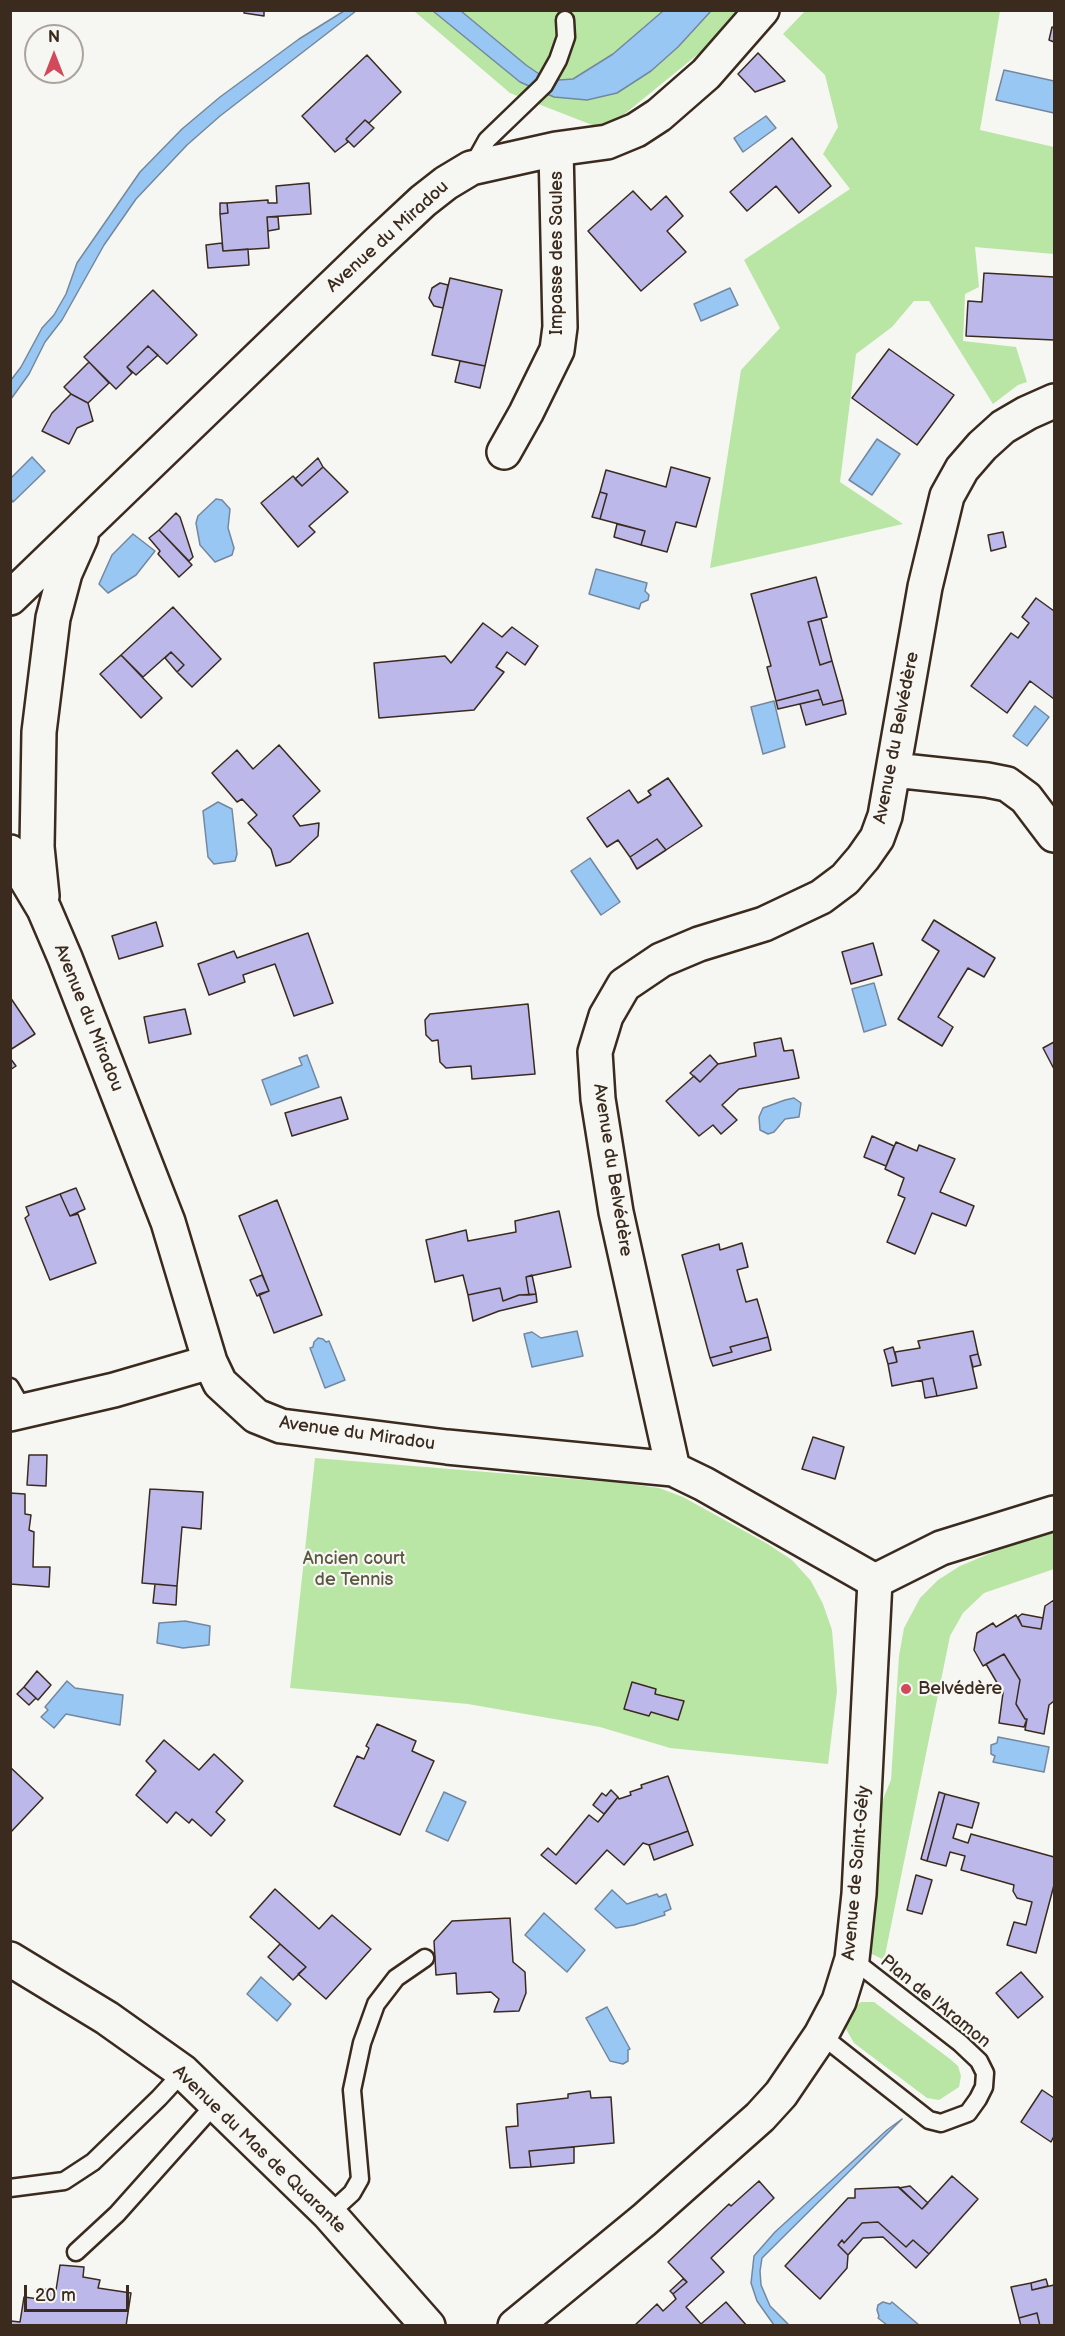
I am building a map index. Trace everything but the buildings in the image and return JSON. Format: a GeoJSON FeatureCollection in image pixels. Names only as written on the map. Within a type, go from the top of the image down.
{"type":"FeatureCollection","features":[{"type":"Feature","properties":{"kind":"street","name":"Avenue du Miradou"},"geometry":{"type":"LineString","coordinates":[[10,598],[423,201],[446,183],[471,168],[556,149],[607,142],[636,130],[659,115],[706,74],[762,10]]}},
{"type":"Feature","properties":{"kind":"street","name":"Impasse des Saules"},"geometry":{"type":"LineString","coordinates":[[504,452],[542,382],[556,350],[560,327],[556,149]]}},
{"type":"Feature","properties":{"kind":"street","name":"Avenue du Belvédère"},"geometry":{"type":"LineString","coordinates":[[673,1469],[616,1212],[598,1099],[595,1052],[606,1016],[624,985],[661,960],[699,944],[764,924],[821,897],[845,879],[876,838],[885,816],[925,587],[947,496],[962,470],[982,446],[1027,413],[1054,401]]}},
{"type":"Feature","properties":{"kind":"street","name":"Avenue du Miradou"},"geometry":{"type":"LineString","coordinates":[[44,909],[37,847],[39,732],[54,610],[65,573],[87,524]]}},
{"type":"Feature","properties":{"kind":"street"},"geometry":{"type":"LineString","coordinates":[[894,770],[1007,784],[1026,798],[1054,835]]}},
{"type":"Feature","properties":{"kind":"street","name":"Avenue du Miradou"},"geometry":{"type":"LineString","coordinates":[[10,852],[44,909],[65,958],[168,1222],[210,1362],[220,1383],[256,1416],[281,1426],[673,1469],[704,1484],[875,1581]]}},
{"type":"Feature","properties":{"kind":"street"},"geometry":{"type":"LineString","coordinates":[[15,1404],[114,1390],[210,1362]]}},
{"type":"Feature","properties":{"kind":"street"},"geometry":{"type":"LineString","coordinates":[[875,1581],[941,1548],[1054,1514]]}},
{"type":"Feature","properties":{"kind":"street","name":"Avenue de Saint-Gély"},"geometry":{"type":"LineString","coordinates":[[515,2325],[644,2220],[760,2117],[781,2094],[821,2035],[839,2001],[852,1959],[859,1894],[875,1581]]}},
{"type":"Feature","properties":{"kind":"street","name":"Avenue du Mas de Quarante"},"geometry":{"type":"LineString","coordinates":[[10,1959],[107,2018],[183,2072],[329,2214],[428,2325]]}},
{"type":"Feature","properties":{"kind":"lane"},"geometry":{"type":"LineString","coordinates":[[471,168],[488,140],[544,85],[558,60],[566,37],[566,20]]}},
{"type":"Feature","properties":{"kind":"lane"},"geometry":{"type":"LineString","coordinates":[[329,2214],[352,2193],[360,2179],[352,2090],[365,2033],[376,2004],[396,1978],[425,1958]]}},
{"type":"Feature","properties":{"kind":"lane","name":"Plan de l'Aramon"},"geometry":{"type":"LineString","coordinates":[[821,2035],[929,2120],[941,2123],[968,2113],[984,2087],[985,2073],[980,2061],[852,1959]]}},
{"type":"Feature","properties":{"kind":"lane"},"geometry":{"type":"LineString","coordinates":[[10,2188],[64,2181],[93,2162],[183,2072]]}},
{"type":"Feature","properties":{"kind":"lane"},"geometry":{"type":"LineString","coordinates":[[76,2252],[117,2214],[216,2103]]}},
{"type":"Feature","properties":{"kind":"green space"},"geometry":{"type":"Polygon","coordinates":[[[414,11],[747,11],[605,130],[510,93],[414,11]]]}},
{"type":"Feature","properties":{"kind":"green space"},"geometry":{"type":"Polygon","coordinates":[[[805,11],[1000,11],[980,130],[1054,147],[1054,254],[975,247],[979,287],[965,294],[963,341],[1016,347],[1027,382],[1018,385],[993,404],[929,301],[914,301],[892,327],[856,354],[840,482],[903,524],[710,568],[741,370],[780,328],[744,260],[850,189],[823,154],[838,127],[825,75],[783,34],[805,11]]]}},
{"type":"Feature","properties":{"kind":"green space","name":"Ancien court de Tennis"},"geometry":{"type":"Polygon","coordinates":[[[315,1458],[659,1488],[683,1497],[766,1543],[792,1560],[811,1581],[823,1604],[832,1630],[837,1691],[828,1764],[670,1748],[600,1727],[468,1704],[290,1688],[315,1458]]]}},
{"type":"Feature","properties":{"kind":"green space"},"geometry":{"type":"Polygon","coordinates":[[[1054,1531],[1054,1569],[984,1593],[963,1613],[950,1636],[884,1960],[868,1952],[877,1828],[881,1804],[891,1780],[899,1656],[904,1628],[920,1598],[938,1580],[960,1566],[1015,1543],[1054,1531]]]}},
{"type":"Feature","properties":{"kind":"green space"},"geometry":{"type":"Polygon","coordinates":[[[861,2002],[874,2002],[950,2059],[958,2066],[961,2076],[959,2087],[939,2100],[927,2098],[854,2043],[846,2029],[852,2009],[861,2002]]]}},
{"type":"Feature","properties":{"kind":"water"},"geometry":{"type":"Polygon","coordinates":[[[344,11],[356,11],[220,116],[187,145],[136,199],[104,245],[62,320],[45,342],[29,374],[11,399],[11,380],[21,367],[42,328],[54,315],[66,294],[77,263],[140,172],[182,129],[220,97],[299,39],[344,11]]]}},
{"type":"Feature","properties":{"kind":"water"},"geometry":{"type":"Polygon","coordinates":[[[433,11],[461,11],[526,65],[542,76],[559,80],[573,79],[613,54],[663,11],[711,11],[678,47],[651,71],[617,93],[587,100],[554,97],[520,82],[433,11]]]}},
{"type":"Feature","properties":{"kind":"water"},"geometry":{"type":"Polygon","coordinates":[[[1004,70],[1054,81],[1054,113],[996,100],[1004,70]]]}},
{"type":"Feature","properties":{"kind":"water"},"geometry":{"type":"Polygon","coordinates":[[[766,116],[776,128],[743,152],[734,138],[766,116]]]}},
{"type":"Feature","properties":{"kind":"water"},"geometry":{"type":"Polygon","coordinates":[[[730,288],[738,305],[701,321],[694,304],[730,288]]]}},
{"type":"Feature","properties":{"kind":"water"},"geometry":{"type":"Polygon","coordinates":[[[877,439],[900,454],[872,495],[849,480],[877,439]]]}},
{"type":"Feature","properties":{"kind":"water"},"geometry":{"type":"Polygon","coordinates":[[[32,457],[45,471],[13,502],[11,478],[32,457]]]}},
{"type":"Feature","properties":{"kind":"water"},"geometry":{"type":"Polygon","coordinates":[[[216,499],[222,500],[230,509],[228,528],[234,548],[232,555],[215,562],[200,545],[196,523],[198,516],[216,499]]]}},
{"type":"Feature","properties":{"kind":"water"},"geometry":{"type":"Polygon","coordinates":[[[133,534],[155,551],[136,575],[108,593],[99,584],[112,555],[133,534]]]}},
{"type":"Feature","properties":{"kind":"water"},"geometry":{"type":"Polygon","coordinates":[[[596,569],[647,583],[645,591],[649,595],[648,600],[641,603],[639,609],[589,594],[596,569]]]}},
{"type":"Feature","properties":{"kind":"water"},"geometry":{"type":"Polygon","coordinates":[[[774,701],[785,747],[763,754],[751,707],[774,701]]]}},
{"type":"Feature","properties":{"kind":"water"},"geometry":{"type":"Polygon","coordinates":[[[1035,706],[1049,717],[1027,746],[1013,736],[1035,706]]]}},
{"type":"Feature","properties":{"kind":"water"},"geometry":{"type":"Polygon","coordinates":[[[218,802],[232,809],[237,854],[235,861],[214,864],[208,857],[203,811],[218,802]]]}},
{"type":"Feature","properties":{"kind":"water"},"geometry":{"type":"Polygon","coordinates":[[[590,858],[620,902],[601,915],[571,871],[590,858]]]}},
{"type":"Feature","properties":{"kind":"water"},"geometry":{"type":"Polygon","coordinates":[[[874,983],[886,1025],[864,1032],[852,989],[874,983]]]}},
{"type":"Feature","properties":{"kind":"water"},"geometry":{"type":"Polygon","coordinates":[[[307,1055],[319,1087],[271,1105],[262,1080],[302,1065],[299,1058],[307,1055]]]}},
{"type":"Feature","properties":{"kind":"water"},"geometry":{"type":"Polygon","coordinates":[[[794,1098],[801,1103],[799,1117],[785,1119],[774,1132],[768,1134],[760,1130],[759,1117],[763,1108],[794,1098]]]}},
{"type":"Feature","properties":{"kind":"water"},"geometry":{"type":"Polygon","coordinates":[[[577,1331],[583,1356],[532,1367],[524,1334],[532,1332],[541,1338],[577,1331]]]}},
{"type":"Feature","properties":{"kind":"water"},"geometry":{"type":"Polygon","coordinates":[[[318,1338],[329,1341],[345,1380],[325,1388],[310,1348],[318,1338]]]}},
{"type":"Feature","properties":{"kind":"water"},"geometry":{"type":"Polygon","coordinates":[[[185,1621],[210,1626],[209,1645],[183,1648],[157,1643],[159,1623],[185,1621]]]}},
{"type":"Feature","properties":{"kind":"water"},"geometry":{"type":"Polygon","coordinates":[[[67,1681],[75,1688],[123,1695],[120,1725],[66,1714],[54,1728],[41,1717],[48,1710],[45,1707],[67,1681]]]}},
{"type":"Feature","properties":{"kind":"water"},"geometry":{"type":"Polygon","coordinates":[[[998,1737],[1049,1747],[1044,1772],[993,1762],[995,1756],[991,1754],[991,1745],[997,1743],[998,1737]]]}},
{"type":"Feature","properties":{"kind":"water"},"geometry":{"type":"Polygon","coordinates":[[[444,1792],[466,1802],[448,1841],[426,1831],[444,1792]]]}},
{"type":"Feature","properties":{"kind":"water"},"geometry":{"type":"Polygon","coordinates":[[[612,1890],[627,1904],[657,1894],[659,1897],[666,1894],[671,1909],[664,1912],[665,1915],[616,1928],[595,1909],[612,1890]]]}},
{"type":"Feature","properties":{"kind":"water"},"geometry":{"type":"Polygon","coordinates":[[[544,1913],[585,1950],[567,1972],[525,1935],[544,1913]]]}},
{"type":"Feature","properties":{"kind":"water"},"geometry":{"type":"Polygon","coordinates":[[[261,1977],[291,2004],[277,2021],[247,1994],[261,1977]]]}},
{"type":"Feature","properties":{"kind":"water"},"geometry":{"type":"Polygon","coordinates":[[[607,2007],[630,2049],[628,2050],[628,2061],[623,2064],[610,2061],[586,2018],[607,2007]]]}},
{"type":"Feature","properties":{"kind":"water"},"geometry":{"type":"Polygon","coordinates":[[[902,2119],[762,2258],[761,2285],[770,2306],[789,2325],[774,2325],[757,2301],[751,2283],[754,2256],[775,2232],[902,2119]]]}},
{"type":"Feature","properties":{"kind":"water"},"geometry":{"type":"Polygon","coordinates":[[[883,2302],[890,2304],[892,2302],[919,2325],[887,2325],[878,2318],[878,2305],[883,2302]]]}},
{"type":"Feature","properties":{"kind":"place","name":"Belvédère"},"geometry":{"type":"Point","coordinates":[906,1689]}}]}
